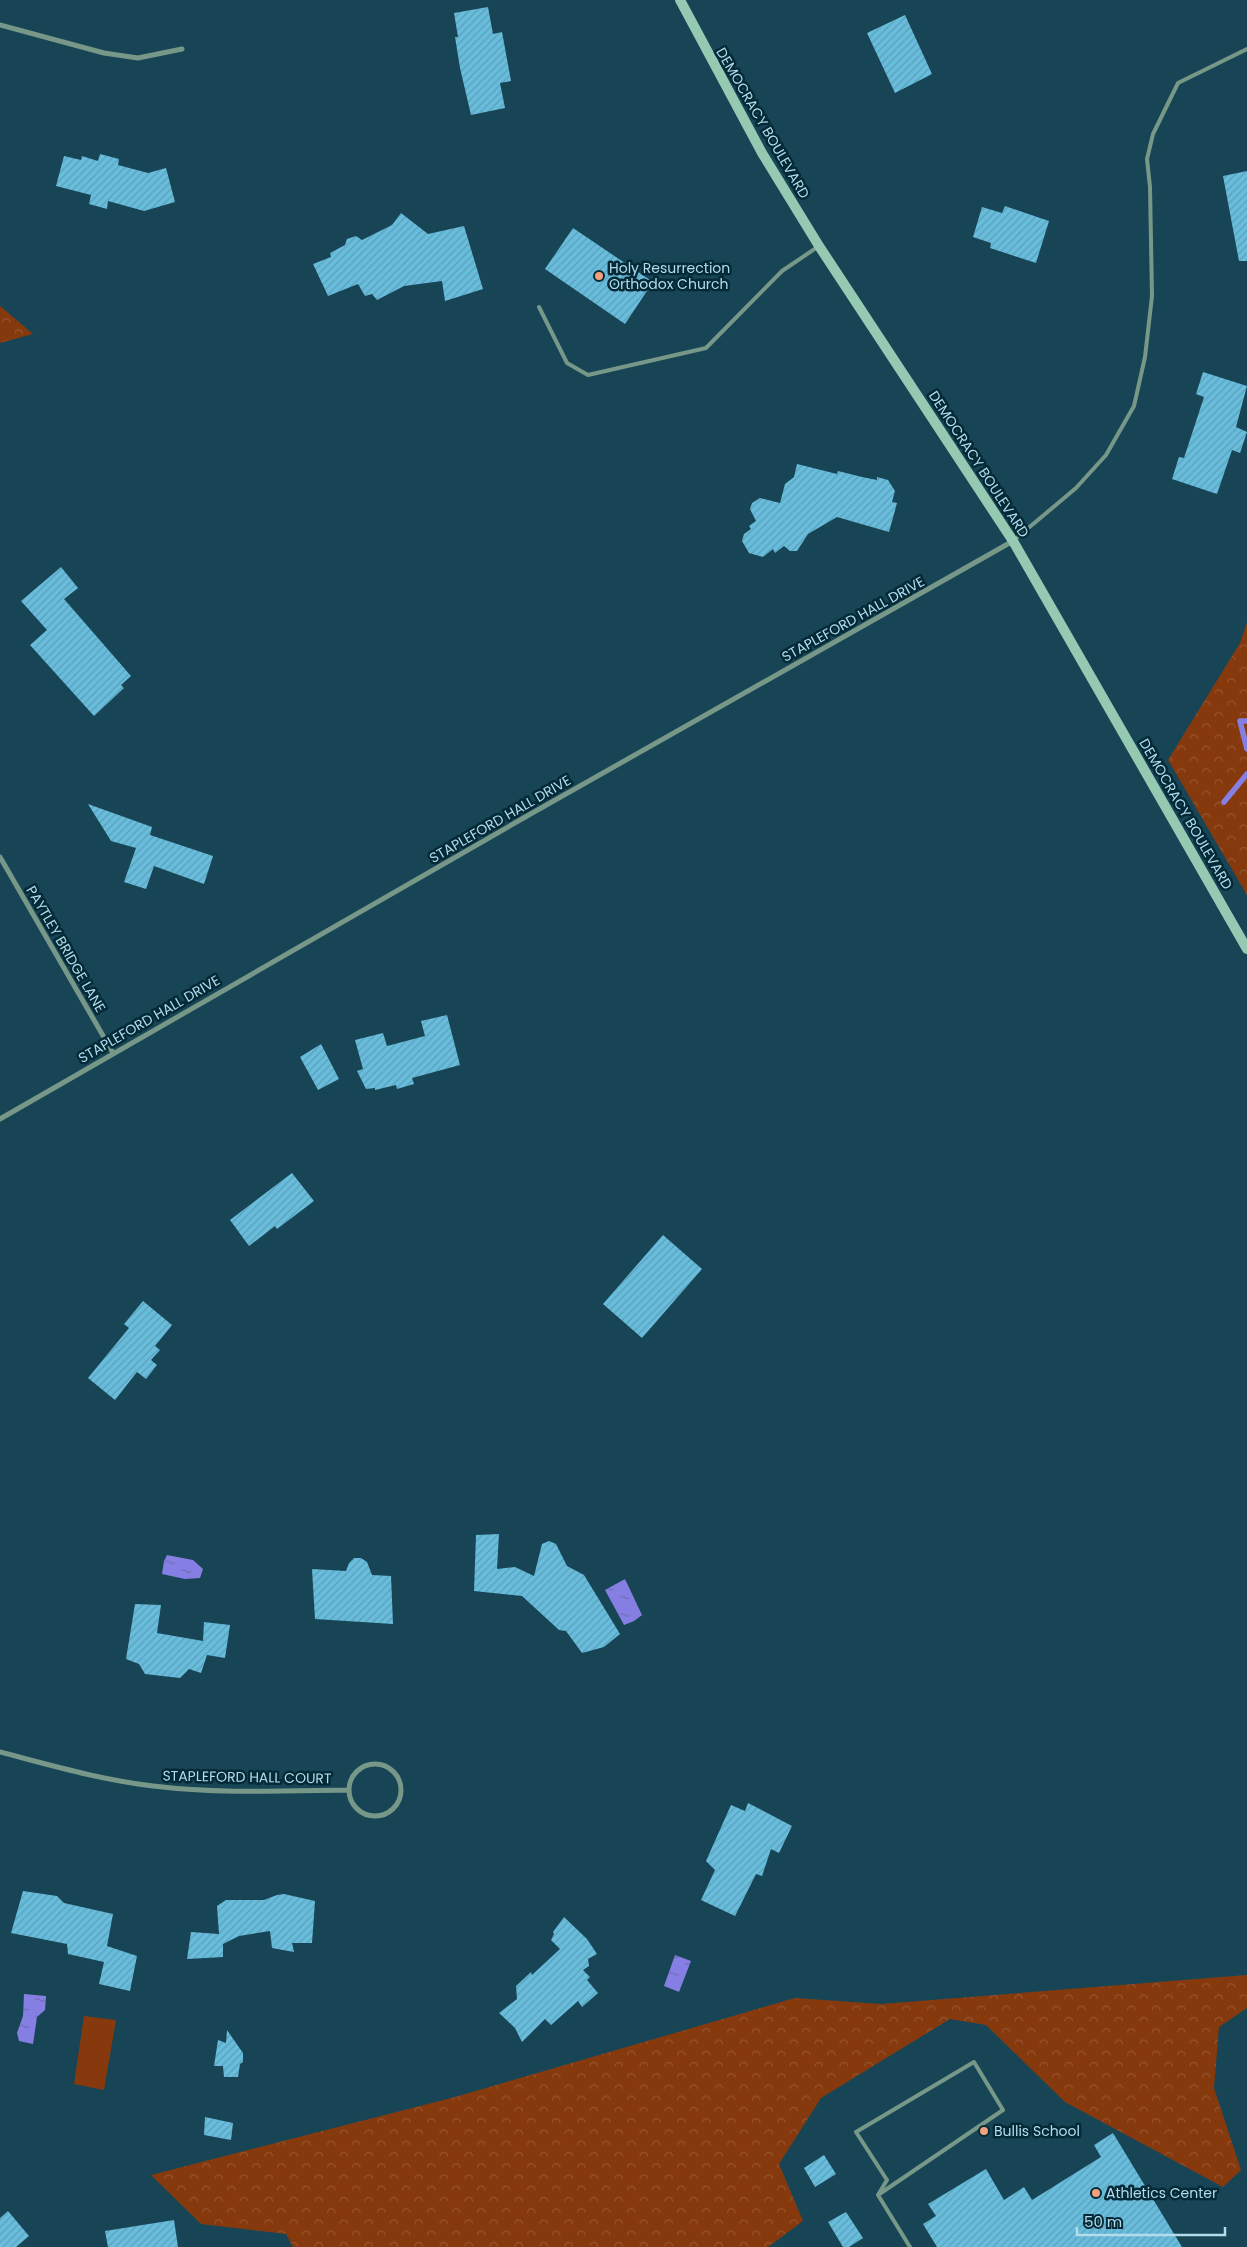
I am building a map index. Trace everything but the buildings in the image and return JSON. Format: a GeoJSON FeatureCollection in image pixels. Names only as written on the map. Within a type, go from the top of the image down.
{"type":"FeatureCollection","features":[{"type":"Feature","properties":{"kind":"main road","name":"DEMOCRACY BOULEVARD"},"geometry":{"type":"LineString","coordinates":[[680,0],[762,153],[819,246],[1014,541],[1247,949]]}},
{"type":"Feature","properties":{"kind":"street"},"geometry":{"type":"LineString","coordinates":[[0,25],[104,53],[138,58],[182,49]]}},
{"type":"Feature","properties":{"kind":"street","name":"STAPLEFORD HALL DRIVE"},"geometry":{"type":"LineString","coordinates":[[0,1119],[1014,541]]}},
{"type":"Feature","properties":{"kind":"street","name":"PAYTLEY BRIDGE LANE"},"geometry":{"type":"LineString","coordinates":[[0,857],[113,1053]]}},
{"type":"Feature","properties":{"kind":"street","name":"STAPLEFORD HALL COURT"},"geometry":{"type":"LineString","coordinates":[[0,1752],[98,1776],[153,1786],[237,1791],[348,1790]]}},
{"type":"Feature","properties":{"kind":"street","name":"STAPLEFORD HALL COURT"},"geometry":{"type":"LineString","coordinates":[[375,1764],[391,1769],[397,1775],[402,1788],[396,1806],[383,1816],[374,1817],[359,1812],[349,1798],[348,1790],[350,1782],[359,1768],[375,1764]]}},
{"type":"Feature","properties":{"kind":"lane"},"geometry":{"type":"LineString","coordinates":[[1014,541],[1076,488],[1106,455],[1134,406],[1145,357],[1152,296],[1150,187],[1147,159],[1154,134],[1178,83],[1247,49]]}},
{"type":"Feature","properties":{"kind":"lane"},"geometry":{"type":"LineString","coordinates":[[539,307],[566,363],[588,375],[706,348],[782,271],[819,246]]}},
{"type":"Feature","properties":{"kind":"lane"},"geometry":{"type":"LineString","coordinates":[[974,2062],[1003,2110],[878,2195],[887,2180],[856,2132],[974,2062]]}},
{"type":"Feature","properties":{"kind":"lane"},"geometry":{"type":"LineString","coordinates":[[878,2195],[910,2247]]}},
{"type":"Feature","properties":{"kind":"green space"},"geometry":{"type":"Polygon","coordinates":[[[0,306],[33,334],[0,343],[0,306]]]}},
{"type":"Feature","properties":{"kind":"green space"},"geometry":{"type":"Polygon","coordinates":[[[1247,623],[1247,895],[1168,760],[1240,643],[1247,623]]]}},
{"type":"Feature","properties":{"kind":"green space"},"geometry":{"type":"Polygon","coordinates":[[[1247,1975],[1247,2008],[1219,2027],[1214,2088],[1241,2170],[1223,2187],[1065,2102],[986,2025],[950,2019],[821,2098],[779,2164],[803,2221],[768,2247],[293,2247],[286,2234],[201,2224],[151,2175],[455,2097],[795,1998],[881,2004],[1247,1975]]]}},
{"type":"Feature","properties":{"kind":"green space"},"geometry":{"type":"Polygon","coordinates":[[[84,2016],[116,2020],[104,2090],[74,2084],[84,2016]]]}},
{"type":"Feature","properties":{"kind":"water"},"geometry":{"type":"Polygon","coordinates":[[[167,1555],[193,1560],[203,1569],[200,1578],[185,1579],[162,1574],[167,1555]]]}},
{"type":"Feature","properties":{"kind":"water"},"geometry":{"type":"Polygon","coordinates":[[[625,1579],[642,1615],[624,1625],[605,1590],[625,1579]]]}},
{"type":"Feature","properties":{"kind":"water"},"geometry":{"type":"Polygon","coordinates":[[[675,1955],[691,1961],[679,1992],[664,1986],[675,1955]]]}},
{"type":"Feature","properties":{"kind":"water"},"geometry":{"type":"Polygon","coordinates":[[[24,1994],[46,1996],[45,2010],[37,2017],[33,2044],[19,2041],[17,2033],[23,2016],[24,1994]]]}},
{"type":"Feature","properties":{"kind":"waterway"},"geometry":{"type":"LineString","coordinates":[[1247,721],[1240,721],[1247,749]]}},
{"type":"Feature","properties":{"kind":"waterway"},"geometry":{"type":"LineString","coordinates":[[1224,802],[1247,774]]}},
{"type":"Feature","properties":{"kind":"place","name":"Holy Resurrection Orthodox Church"},"geometry":{"type":"Point","coordinates":[599,276]}},
{"type":"Feature","properties":{"kind":"place","name":"Bullis School"},"geometry":{"type":"Point","coordinates":[984,2131]}},
{"type":"Feature","properties":{"kind":"place","name":"Athletics Center"},"geometry":{"type":"Point","coordinates":[1096,2193]}}]}
